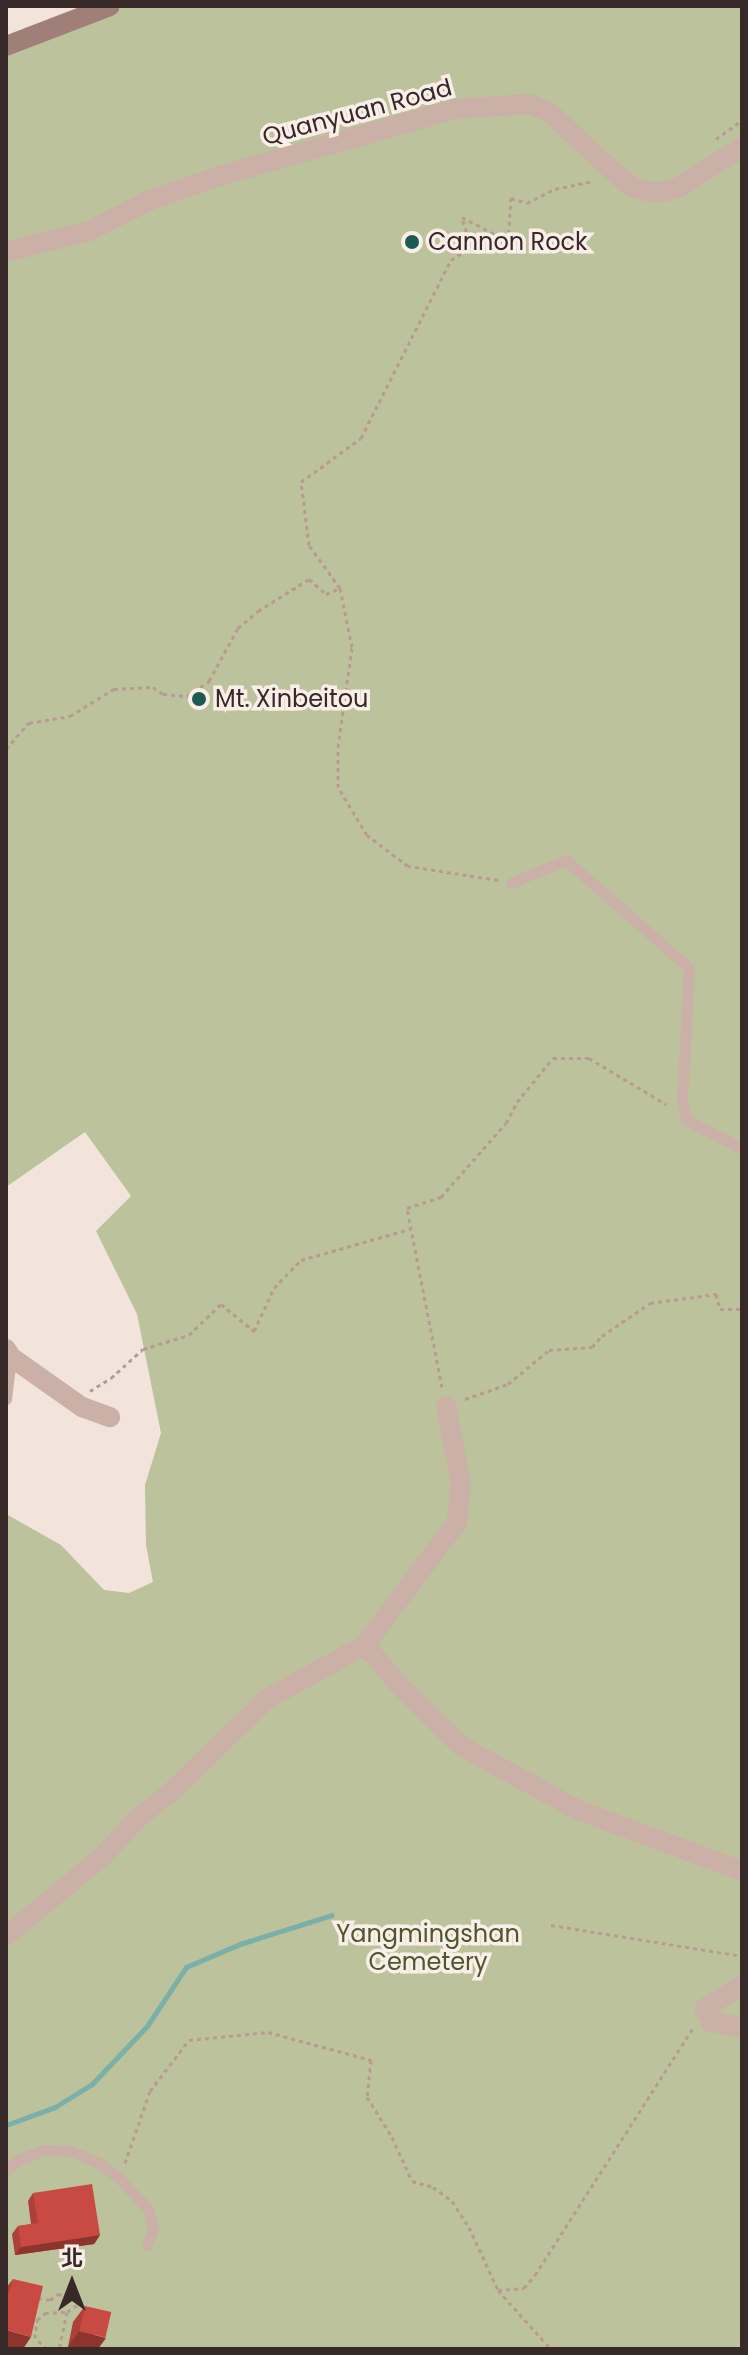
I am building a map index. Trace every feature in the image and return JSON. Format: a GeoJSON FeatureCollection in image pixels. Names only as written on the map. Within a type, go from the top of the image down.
{"type":"FeatureCollection","features":[{"type":"Feature","properties":{"kind":"street"},"geometry":{"type":"LineString","coordinates":[[6,46],[110,6]]}},
{"type":"Feature","properties":{"kind":"street","name":"Quanyuan Road"},"geometry":{"type":"LineString","coordinates":[[6,252],[89,231],[148,201],[216,177],[454,109],[529,104],[549,112],[633,187],[663,192],[681,186],[742,147]]}},
{"type":"Feature","properties":{"kind":"street"},"geometry":{"type":"LineString","coordinates":[[8,1353],[73,1401],[110,1417]]}},
{"type":"Feature","properties":{"kind":"street"},"geometry":{"type":"LineString","coordinates":[[6,1936],[102,1857],[139,1817],[172,1791],[267,1699],[365,1645],[457,1522],[461,1483],[446,1406]]}},
{"type":"Feature","properties":{"kind":"street"},"geometry":{"type":"LineString","coordinates":[[365,1645],[399,1685],[461,1746],[578,1810],[712,1863],[742,1871]]}},
{"type":"Feature","properties":{"kind":"street"},"geometry":{"type":"LineString","coordinates":[[742,1985],[705,2008],[711,2022],[742,2027]]}},
{"type":"Feature","properties":{"kind":"lane"},"geometry":{"type":"LineString","coordinates":[[511,883],[566,860],[689,968],[686,1120],[742,1148]]}},
{"type":"Feature","properties":{"kind":"lane"},"geometry":{"type":"LineString","coordinates":[[6,1399],[8,1353]]}},
{"type":"Feature","properties":{"kind":"lane"},"geometry":{"type":"LineString","coordinates":[[6,2170],[18,2160],[44,2150],[71,2151],[99,2163],[119,2178],[148,2209],[153,2229],[147,2245]]}},
{"type":"Feature","properties":{"kind":"path"},"geometry":{"type":"LineString","coordinates":[[511,883],[408,866],[367,835],[338,787],[338,747],[352,647],[340,588],[309,545],[301,482],[361,438],[451,260],[471,247],[462,217],[508,241],[511,198],[527,203],[555,189],[618,176]]}},
{"type":"Feature","properties":{"kind":"path"},"geometry":{"type":"LineString","coordinates":[[6,749],[29,723],[70,716],[114,689],[153,687],[163,694],[187,696],[209,681],[238,628],[258,611],[309,579],[326,594],[340,588]]}},
{"type":"Feature","properties":{"kind":"path"},"geometry":{"type":"LineString","coordinates":[[684,1110],[656,1101],[589,1058],[553,1058],[517,1102],[506,1123],[441,1197],[407,1208],[446,1406],[508,1384],[549,1350],[592,1347],[602,1336],[650,1303],[716,1294],[720,1309],[742,1309]]}},
{"type":"Feature","properties":{"kind":"path"},"geometry":{"type":"LineString","coordinates":[[73,1401],[111,1378],[143,1349],[189,1335],[221,1304],[254,1331],[274,1288],[301,1260],[411,1229]]}},
{"type":"Feature","properties":{"kind":"path"},"geometry":{"type":"LineString","coordinates":[[551,1925],[742,1956]]}},
{"type":"Feature","properties":{"kind":"path"},"geometry":{"type":"LineString","coordinates":[[498,2290],[524,2288],[535,2275],[705,2008]]}},
{"type":"Feature","properties":{"kind":"path"},"geometry":{"type":"LineString","coordinates":[[119,2178],[150,2091],[189,2040],[268,2032],[371,2060],[367,2097],[392,2137],[412,2181],[433,2187],[452,2201],[469,2227],[498,2290],[551,2349]]}},
{"type":"Feature","properties":{"kind":"path"},"geometry":{"type":"LineString","coordinates":[[28,2296],[50,2300],[58,2294],[72,2297],[77,2305],[67,2312],[45,2313],[37,2320],[35,2338],[47,2349]]}},
{"type":"Feature","properties":{"kind":"path"},"geometry":{"type":"LineString","coordinates":[[59,2349],[67,2312]]}},
{"type":"Feature","properties":{"kind":"green space","name":"Yangmingshan Cemetery"},"geometry":{"type":"Polygon","coordinates":[[[126,6],[742,6],[742,2349],[6,2349],[6,1514],[61,1545],[104,1590],[129,1593],[153,1582],[146,1545],[145,1485],[161,1433],[137,1314],[96,1231],[131,1196],[85,1132],[6,1187],[6,51],[126,6]]]}},
{"type":"Feature","properties":{"kind":"building"},"geometry":{"type":"Polygon","coordinates":[[[92,2184],[100,2235],[21,2247],[18,2226],[38,2223],[33,2193],[92,2184]]]}},
{"type":"Feature","properties":{"kind":"building"},"geometry":{"type":"Polygon","coordinates":[[[13,2279],[43,2286],[31,2337],[6,2330],[6,2292],[9,2292],[13,2279]]]}},
{"type":"Feature","properties":{"kind":"building"},"geometry":{"type":"Polygon","coordinates":[[[85,2306],[111,2312],[105,2337],[79,2331],[85,2306]]]}},
{"type":"Feature","properties":{"kind":"waterway"},"geometry":{"type":"LineString","coordinates":[[6,2125],[55,2107],[92,2084],[147,2026],[186,1967],[240,1944],[332,1915]]}},
{"type":"Feature","properties":{"kind":"place","name":"Cannon Rock"},"geometry":{"type":"Point","coordinates":[412,242]}},
{"type":"Feature","properties":{"kind":"place","name":"Mt. Xinbeitou"},"geometry":{"type":"Point","coordinates":[199,699]}}]}
